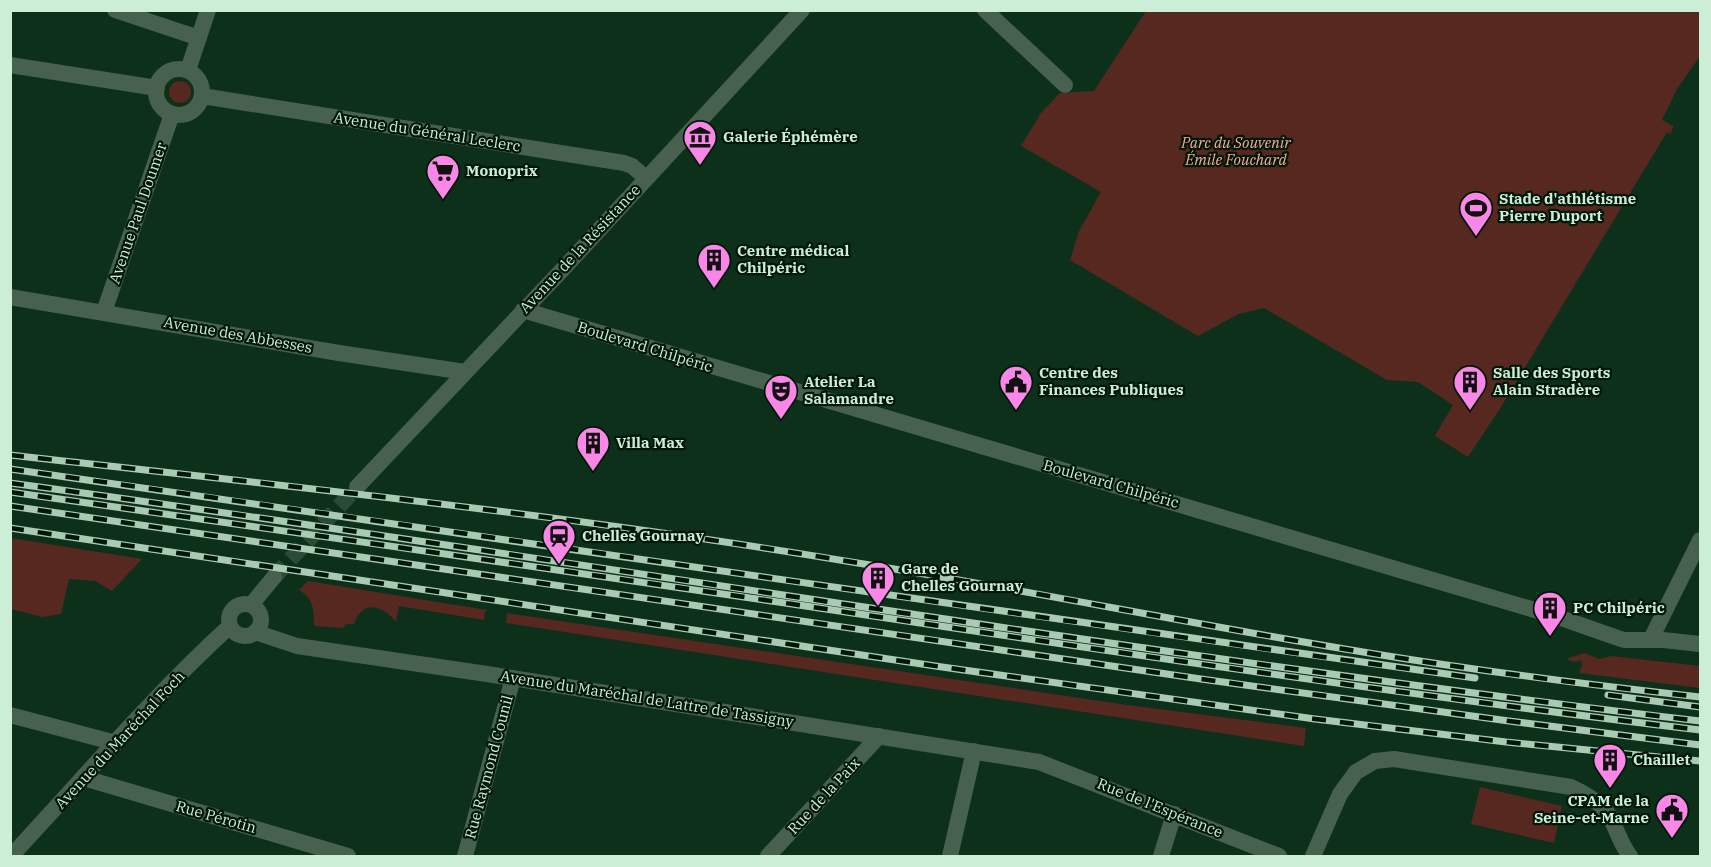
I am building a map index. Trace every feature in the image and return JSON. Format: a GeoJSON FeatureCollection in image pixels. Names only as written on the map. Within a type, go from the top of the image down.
{"type":"FeatureCollection","features":[{"type":"Feature","properties":{"kind":"street"},"geometry":{"type":"LineString","coordinates":[[115,10],[199,38]]}},
{"type":"Feature","properties":{"kind":"street"},"geometry":{"type":"LineString","coordinates":[[188,70],[208,10]]}},
{"type":"Feature","properties":{"kind":"street","name":"Avenue de la Résistance"},"geometry":{"type":"LineString","coordinates":[[357,487],[802,10]]}},
{"type":"Feature","properties":{"kind":"street"},"geometry":{"type":"LineString","coordinates":[[985,10],[1065,86]]}},
{"type":"Feature","properties":{"kind":"street"},"geometry":{"type":"LineString","coordinates":[[10,65],[156,88]]}},
{"type":"Feature","properties":{"kind":"street"},"geometry":{"type":"LineString","coordinates":[[188,70],[200,81],[202,96],[200,103],[190,113],[172,114],[159,102],[156,88],[162,76],[168,72],[188,70]]}},
{"type":"Feature","properties":{"kind":"street","name":"Avenue du Général Leclerc"},"geometry":{"type":"LineString","coordinates":[[202,96],[620,162],[632,166],[646,178]]}},
{"type":"Feature","properties":{"kind":"street","name":"Avenue Paul Doumer"},"geometry":{"type":"LineString","coordinates":[[104,312],[172,114]]}},
{"type":"Feature","properties":{"kind":"street","name":"Avenue des Abbesses"},"geometry":{"type":"LineString","coordinates":[[10,297],[465,372]]}},
{"type":"Feature","properties":{"kind":"street","name":"Boulevard Chilpéric"},"geometry":{"type":"LineString","coordinates":[[523,310],[838,405],[1178,503],[1558,617],[1624,640],[1650,639],[1701,644]]}},
{"type":"Feature","properties":{"kind":"street"},"geometry":{"type":"LineString","coordinates":[[1650,639],[1701,540]]}},
{"type":"Feature","properties":{"kind":"street","name":"Avenue du Maréchal Foch"},"geometry":{"type":"LineString","coordinates":[[11,856],[207,647],[230,626],[232,610],[241,604],[251,605],[274,577]]}},
{"type":"Feature","properties":{"kind":"street"},"geometry":{"type":"LineString","coordinates":[[230,626],[241,635],[255,632],[259,628],[261,617],[256,608],[251,605]]}},
{"type":"Feature","properties":{"kind":"street","name":"Avenue du Maréchal de Lattre de Tassigny"},"geometry":{"type":"LineString","coordinates":[[255,632],[297,646],[1039,762]]}},
{"type":"Feature","properties":{"kind":"street","name":"Rue Raymond Counil"},"geometry":{"type":"LineString","coordinates":[[465,856],[513,678]]}},
{"type":"Feature","properties":{"kind":"street"},"geometry":{"type":"LineString","coordinates":[[10,715],[116,743]]}},
{"type":"Feature","properties":{"kind":"street","name":"Rue de la Paix"},"geometry":{"type":"LineString","coordinates":[[768,856],[879,736]]}},
{"type":"Feature","properties":{"kind":"street"},"geometry":{"type":"LineString","coordinates":[[950,856],[974,751]]}},
{"type":"Feature","properties":{"kind":"street"},"geometry":{"type":"LineString","coordinates":[[1313,856],[1340,794],[1356,772],[1375,761],[1394,759],[1571,787],[1590,796],[1609,815],[1630,856]]}},
{"type":"Feature","properties":{"kind":"street","name":"Rue de l'Espérance"},"geometry":{"type":"LineString","coordinates":[[1039,762],[1280,856]]}},
{"type":"Feature","properties":{"kind":"street","name":"Rue Pérotin"},"geometry":{"type":"LineString","coordinates":[[84,778],[348,856]]}},
{"type":"Feature","properties":{"kind":"street"},"geometry":{"type":"LineString","coordinates":[[1161,856],[1174,814]]}},
{"type":"Feature","properties":{"kind":"green space","name":"Parc du Souvenir Émile Fouchard"},"geometry":{"type":"Polygon","coordinates":[[[1146,11],[1700,11],[1700,56],[1677,89],[1662,120],[1674,126],[1670,134],[1667,132],[1501,407],[1468,457],[1435,436],[1453,405],[1418,382],[1387,380],[1264,308],[1239,314],[1198,336],[1070,260],[1079,231],[1101,192],[1021,146],[1041,113],[1060,93],[1094,91],[1146,11]]]}},
{"type":"Feature","properties":{"kind":"green space"},"geometry":{"type":"Polygon","coordinates":[[[176,81],[184,81],[191,88],[191,96],[184,103],[176,103],[169,96],[169,88],[176,81]]]}},
{"type":"Feature","properties":{"kind":"green space"},"geometry":{"type":"Polygon","coordinates":[[[11,538],[142,559],[112,591],[95,581],[69,579],[61,614],[42,617],[11,609],[11,538]]]}},
{"type":"Feature","properties":{"kind":"green space"},"geometry":{"type":"Polygon","coordinates":[[[308,581],[487,611],[485,611],[484,620],[399,606],[396,622],[385,612],[373,607],[362,611],[354,624],[346,624],[343,628],[314,626],[312,605],[308,597],[299,590],[308,581]]]}},
{"type":"Feature","properties":{"kind":"green space"},"geometry":{"type":"Polygon","coordinates":[[[507,613],[1120,704],[1306,728],[1304,746],[506,623],[507,613]]]}},
{"type":"Feature","properties":{"kind":"green space"},"geometry":{"type":"Polygon","coordinates":[[[1585,653],[1599,659],[1611,656],[1700,666],[1700,688],[1579,673],[1581,660],[1574,662],[1568,658],[1585,653]]]}},
{"type":"Feature","properties":{"kind":"green space"},"geometry":{"type":"Polygon","coordinates":[[[1480,787],[1562,806],[1554,843],[1471,824],[1480,787]]]}},
{"type":"Feature","properties":{"kind":"tunnel"},"geometry":{"type":"LineString","coordinates":[[274,577],[357,487]]}},
{"type":"Feature","properties":{"kind":"railway"},"geometry":{"type":"LineString","coordinates":[[10,455],[441,504],[656,532],[933,575],[1410,660],[1700,697]]}},
{"type":"Feature","properties":{"kind":"railway"},"geometry":{"type":"LineString","coordinates":[[10,469],[1475,678]]}},
{"type":"Feature","properties":{"kind":"railway"},"geometry":{"type":"LineString","coordinates":[[10,483],[1277,667],[1700,721]]}},
{"type":"Feature","properties":{"kind":"railway"},"geometry":{"type":"LineString","coordinates":[[10,492],[1246,670],[1700,730]]}},
{"type":"Feature","properties":{"kind":"railway"},"geometry":{"type":"LineString","coordinates":[[10,506],[1201,679],[1700,745]]}},
{"type":"Feature","properties":{"kind":"railway"},"geometry":{"type":"LineString","coordinates":[[10,528],[942,667],[1315,719],[1506,742],[1700,761]]}},
{"type":"Feature","properties":{"kind":"railway"},"geometry":{"type":"LineString","coordinates":[[1608,695],[1700,707]]}},
{"type":"Feature","properties":{"kind":"place","name":"Galerie Éphémère"},"geometry":{"type":"Point","coordinates":[700,166]}},
{"type":"Feature","properties":{"kind":"place","name":"Monoprix"},"geometry":{"type":"Point","coordinates":[443,200]}},
{"type":"Feature","properties":{"kind":"place","name":"Stade d'athlétisme Pierre Duport"},"geometry":{"type":"Point","coordinates":[1476,237]}},
{"type":"Feature","properties":{"kind":"place","name":"Centre médical Chilpéric"},"geometry":{"type":"Point","coordinates":[714,289]}},
{"type":"Feature","properties":{"kind":"place","name":"Centre des Finances Publiques"},"geometry":{"type":"Point","coordinates":[1016,411]}},
{"type":"Feature","properties":{"kind":"place","name":"Salle des Sports Alain Stradère"},"geometry":{"type":"Point","coordinates":[1470,411]}},
{"type":"Feature","properties":{"kind":"place","name":"Atelier La Salamandre"},"geometry":{"type":"Point","coordinates":[781,420]}},
{"type":"Feature","properties":{"kind":"place","name":"Villa Max"},"geometry":{"type":"Point","coordinates":[593,472]}},
{"type":"Feature","properties":{"kind":"place","name":"Chelles Gournay"},"geometry":{"type":"Point","coordinates":[559,565]}},
{"type":"Feature","properties":{"kind":"place","name":"Gare de Chelles Gournay"},"geometry":{"type":"Point","coordinates":[878,607]}},
{"type":"Feature","properties":{"kind":"place","name":"PC Chilpéric"},"geometry":{"type":"Point","coordinates":[1550,637]}},
{"type":"Feature","properties":{"kind":"place","name":"Chaillet"},"geometry":{"type":"Point","coordinates":[1610,789]}},
{"type":"Feature","properties":{"kind":"place","name":"CPAM de la Seine-et-Marne"},"geometry":{"type":"Point","coordinates":[1672,839]}}]}
